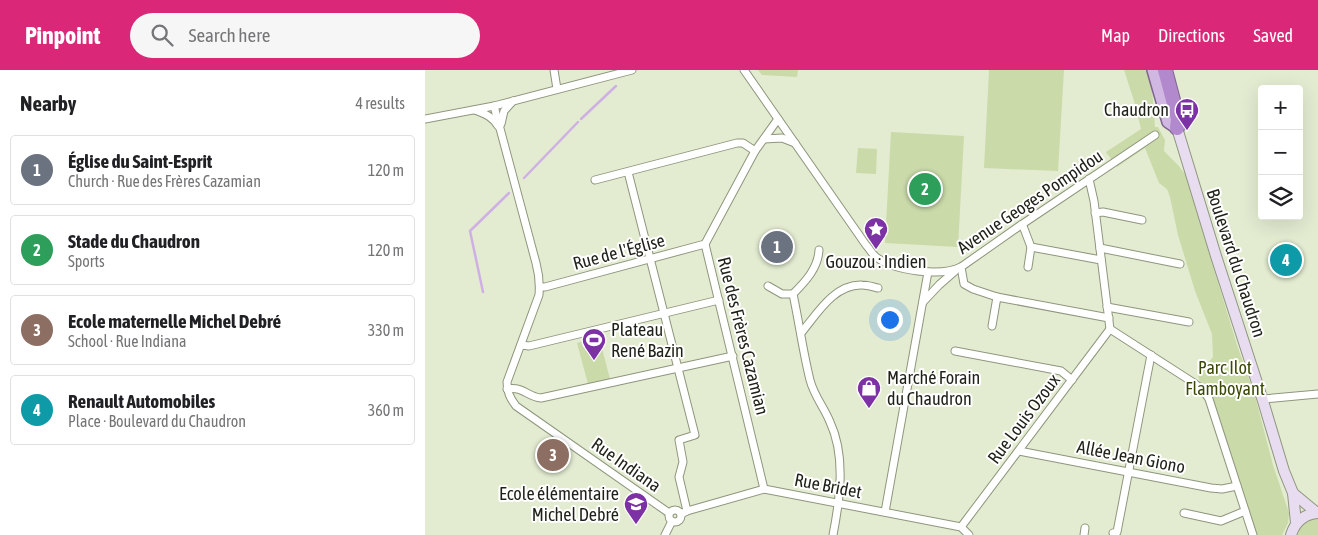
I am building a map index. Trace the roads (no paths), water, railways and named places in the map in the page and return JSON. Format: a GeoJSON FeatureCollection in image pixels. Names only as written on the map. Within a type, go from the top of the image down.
{"type":"FeatureCollection","features":[{"type":"Feature","properties":{"kind":"highway"},"geometry":{"type":"LineString","coordinates":[[1165,70],[1178,119],[1177,128]]}},
{"type":"Feature","properties":{"kind":"main road"},"geometry":{"type":"LineString","coordinates":[[1153,70],[1168,122],[1177,128]]}},
{"type":"Feature","properties":{"kind":"main road"},"geometry":{"type":"LineString","coordinates":[[1160,70],[1177,128]]}},
{"type":"Feature","properties":{"kind":"main road","name":"Boulevard du Chaudron"},"geometry":{"type":"LineString","coordinates":[[1177,128],[1284,470],[1293,493],[1296,523]]}},
{"type":"Feature","properties":{"kind":"main road","name":"Boulevard du Chaudron"},"geometry":{"type":"LineString","coordinates":[[1293,493],[1317,513]]}},
{"type":"Feature","properties":{"kind":"main road"},"geometry":{"type":"LineString","coordinates":[[1291,535],[1296,523],[1305,516],[1317,513]]}},
{"type":"Feature","properties":{"kind":"street"},"geometry":{"type":"LineString","coordinates":[[554,70],[557,89]]}},
{"type":"Feature","properties":{"kind":"street"},"geometry":{"type":"LineString","coordinates":[[425,119],[494,106],[632,70]]}},
{"type":"Feature","properties":{"kind":"street","name":"Avenue Geoges Pompidou"},"geometry":{"type":"LineString","coordinates":[[744,70],[876,256],[903,268],[928,272],[941,272],[959,268],[1155,135]]}},
{"type":"Feature","properties":{"kind":"street"},"geometry":{"type":"LineString","coordinates":[[500,129],[504,111],[513,101]]}},
{"type":"Feature","properties":{"kind":"street"},"geometry":{"type":"LineString","coordinates":[[494,106],[536,262],[540,287],[539,295],[507,382],[507,389],[523,390],[530,395],[541,398],[733,356]]}},
{"type":"Feature","properties":{"kind":"street"},"geometry":{"type":"LineString","coordinates":[[769,131],[771,109]]}},
{"type":"Feature","properties":{"kind":"street"},"geometry":{"type":"LineString","coordinates":[[475,110],[488,114],[495,120],[500,129]]}},
{"type":"Feature","properties":{"kind":"street","name":"Rue des Frères Cazamian"},"geometry":{"type":"LineString","coordinates":[[764,489],[705,244],[755,151],[778,119]]}},
{"type":"Feature","properties":{"kind":"street"},"geometry":{"type":"LineString","coordinates":[[764,139],[782,138],[795,143]]}},
{"type":"Feature","properties":{"kind":"street"},"geometry":{"type":"LineString","coordinates":[[595,180],[737,143],[743,143],[755,151]]}},
{"type":"Feature","properties":{"kind":"street"},"geometry":{"type":"LineString","coordinates":[[628,172],[695,436],[679,440],[683,462],[679,477],[684,512]]}},
{"type":"Feature","properties":{"kind":"street"},"geometry":{"type":"LineString","coordinates":[[1089,179],[1110,329],[1194,383],[1205,393],[1209,399],[1253,535]]}},
{"type":"Feature","properties":{"kind":"street"},"geometry":{"type":"LineString","coordinates":[[1095,213],[1103,212],[1142,220]]}},
{"type":"Feature","properties":{"kind":"street"},"geometry":{"type":"LineString","coordinates":[[1021,225],[1031,247],[1028,267]]}},
{"type":"Feature","properties":{"kind":"street","name":"Rue de l'Église"},"geometry":{"type":"LineString","coordinates":[[540,287],[705,244]]}},
{"type":"Feature","properties":{"kind":"street"},"geometry":{"type":"LineString","coordinates":[[1031,247],[1101,260]]}},
{"type":"Feature","properties":{"kind":"street"},"geometry":{"type":"LineString","coordinates":[[1100,248],[1180,264]]}},
{"type":"Feature","properties":{"kind":"street"},"geometry":{"type":"LineString","coordinates":[[768,286],[782,294],[793,294],[814,269],[819,250]]}},
{"type":"Feature","properties":{"kind":"street"},"geometry":{"type":"LineString","coordinates":[[923,302],[959,268],[964,284],[973,289],[997,297],[1109,318]]}},
{"type":"Feature","properties":{"kind":"street"},"geometry":{"type":"LineString","coordinates":[[885,512],[928,272]]}},
{"type":"Feature","properties":{"kind":"street"},"geometry":{"type":"LineString","coordinates":[[801,332],[832,297],[848,287],[862,285],[878,288]]}},
{"type":"Feature","properties":{"kind":"street"},"geometry":{"type":"LineString","coordinates":[[793,294],[810,382],[818,402],[831,422],[840,458],[839,504],[833,535]]}},
{"type":"Feature","properties":{"kind":"street"},"geometry":{"type":"LineString","coordinates":[[992,326],[997,297]]}},
{"type":"Feature","properties":{"kind":"street"},"geometry":{"type":"LineString","coordinates":[[521,345],[529,346],[663,312],[719,300]]}},
{"type":"Feature","properties":{"kind":"street"},"geometry":{"type":"LineString","coordinates":[[1107,308],[1189,322]]}},
{"type":"Feature","properties":{"kind":"street","name":"Rue Louis Ozoux"},"geometry":{"type":"LineString","coordinates":[[961,527],[1110,329]]}},
{"type":"Feature","properties":{"kind":"street"},"geometry":{"type":"LineString","coordinates":[[955,351],[1061,371],[1072,380]]}},
{"type":"Feature","properties":{"kind":"street"},"geometry":{"type":"LineString","coordinates":[[1113,533],[1117,532],[1151,355]]}},
{"type":"Feature","properties":{"kind":"street","name":"Rue Indiana"},"geometry":{"type":"LineString","coordinates":[[507,389],[510,398],[517,406],[669,513]]}},
{"type":"Feature","properties":{"kind":"street"},"geometry":{"type":"LineString","coordinates":[[1263,399],[1318,394]]}},
{"type":"Feature","properties":{"kind":"street","name":"Allée Jean Giono"},"geometry":{"type":"LineString","coordinates":[[1019,450],[1211,488],[1221,489],[1237,486]]}},
{"type":"Feature","properties":{"kind":"street","name":"Rue Bridet"},"geometry":{"type":"LineString","coordinates":[[669,513],[674,510],[684,512],[764,489],[961,527]]}},
{"type":"Feature","properties":{"kind":"street"},"geometry":{"type":"LineString","coordinates":[[1184,513],[1221,521],[1245,511]]}},
{"type":"Feature","properties":{"kind":"street","name":"Rue Bridet"},"geometry":{"type":"LineString","coordinates":[[665,535],[672,521],[676,522],[679,520],[684,512]]}},
{"type":"Feature","properties":{"kind":"street"},"geometry":{"type":"LineString","coordinates":[[669,513],[669,518],[672,521]]}},
{"type":"Feature","properties":{"kind":"street"},"geometry":{"type":"LineString","coordinates":[[961,527],[969,535]]}},
{"type":"Feature","properties":{"kind":"waterway"},"geometry":{"type":"LineString","coordinates":[[581,119],[616,86]]}},
{"type":"Feature","properties":{"kind":"waterway"},"geometry":{"type":"LineString","coordinates":[[524,178],[578,122]]}},
{"type":"Feature","properties":{"kind":"waterway"},"geometry":{"type":"LineString","coordinates":[[483,292],[470,231],[509,193]]}},
{"type":"Feature","properties":{"kind":"place","name":"Chaudron"},"geometry":{"type":"Point","coordinates":[1187,131]}},
{"type":"Feature","properties":{"kind":"place","name":"Stade du Chaudron"},"geometry":{"type":"Point","coordinates":[925,189]}},
{"type":"Feature","properties":{"kind":"place","name":"Église du Saint-Esprit"},"geometry":{"type":"Point","coordinates":[777,247]}},
{"type":"Feature","properties":{"kind":"place","name":"Gouzou : Indien"},"geometry":{"type":"Point","coordinates":[876,250]}},
{"type":"Feature","properties":{"kind":"place","name":"Renault Automobiles"},"geometry":{"type":"Point","coordinates":[1286,260]}},
{"type":"Feature","properties":{"kind":"place","name":"Plateau René Bazin"},"geometry":{"type":"Point","coordinates":[594,361]}},
{"type":"Feature","properties":{"kind":"place","name":"Marché Forain du Chaudron"},"geometry":{"type":"Point","coordinates":[869,409]}},
{"type":"Feature","properties":{"kind":"place","name":"Ecole maternelle Michel Debré"},"geometry":{"type":"Point","coordinates":[553,455]}},
{"type":"Feature","properties":{"kind":"place","name":"Ecole élémentaire Michel Debré"},"geometry":{"type":"Point","coordinates":[636,525]}},
{"type":"Feature","properties":{"kind":"park label","name":"Parc Ilot Flamboyant"},"geometry":{"type":"Point","coordinates":[1225,378]}}]}
